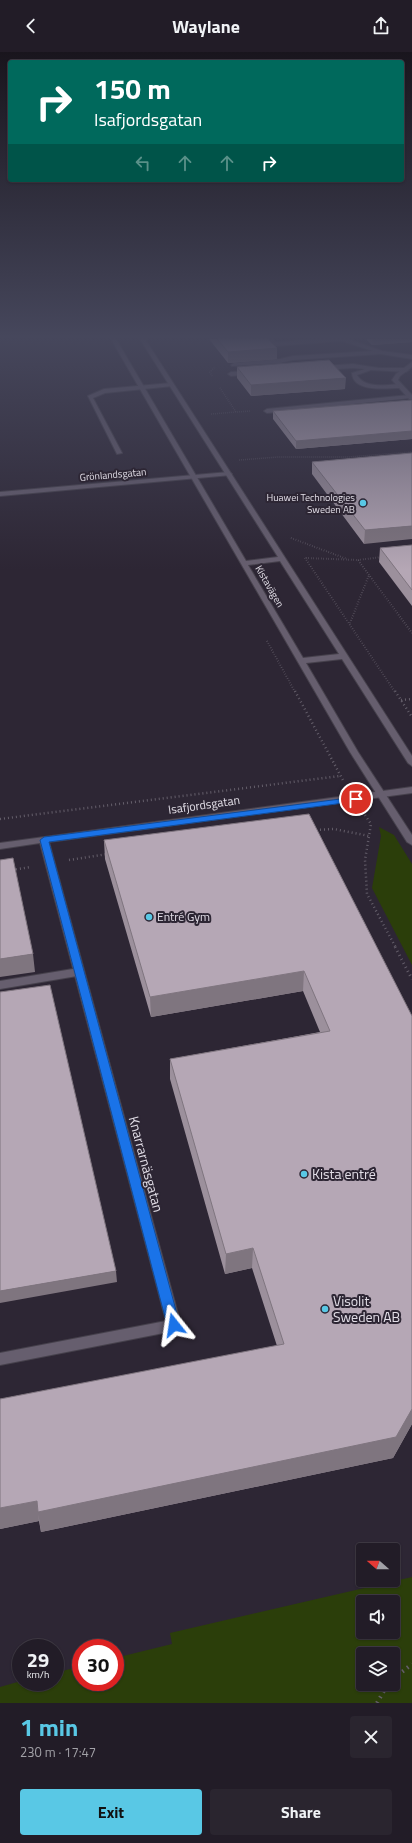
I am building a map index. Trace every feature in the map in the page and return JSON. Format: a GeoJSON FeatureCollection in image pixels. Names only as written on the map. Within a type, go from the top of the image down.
{"type":"FeatureCollection","features":[{"type":"Feature","properties":{"kind":"street"},"geometry":{"type":"LineString","coordinates":[[100,416],[119,453]]}},
{"type":"Feature","properties":{"kind":"street","name":"Kistavägen"},"geometry":{"type":"LineString","coordinates":[[158,416],[354,752],[412,842]]}},
{"type":"Feature","properties":{"kind":"street","name":"Kistavägen"},"geometry":{"type":"LineString","coordinates":[[191,416],[412,763]]}},
{"type":"Feature","properties":{"kind":"street","name":"Grönlandsgatan"},"geometry":{"type":"LineString","coordinates":[[0,494],[229,474]]}},
{"type":"Feature","properties":{"kind":"street"},"geometry":{"type":"LineString","coordinates":[[244,563],[282,559]]}},
{"type":"Feature","properties":{"kind":"street"},"geometry":{"type":"LineString","coordinates":[[301,661],[344,656]]}},
{"type":"Feature","properties":{"kind":"street","name":"Isafjordsgatan"},"geometry":{"type":"LineString","coordinates":[[0,846],[356,799],[412,790]]}},
{"type":"Feature","properties":{"kind":"street","name":"Knarrarnäsgatan"},"geometry":{"type":"LineString","coordinates":[[0,1359],[174,1325],[44,840]]}},
{"type":"Feature","properties":{"kind":"street"},"geometry":{"type":"LineString","coordinates":[[0,985],[79,972]]}},
{"type":"Feature","properties":{"kind":"path"},"geometry":{"type":"LineString","coordinates":[[239,460],[278,457],[348,457],[412,452]]}},
{"type":"Feature","properties":{"kind":"path"},"geometry":{"type":"LineString","coordinates":[[292,538],[350,560]]}},
{"type":"Feature","properties":{"kind":"path"},"geometry":{"type":"LineString","coordinates":[[388,556],[358,560],[305,558],[412,717]]}},
{"type":"Feature","properties":{"kind":"path"},"geometry":{"type":"LineString","coordinates":[[358,560],[412,633]]}},
{"type":"Feature","properties":{"kind":"path"},"geometry":{"type":"LineString","coordinates":[[349,624],[369,575]]}},
{"type":"Feature","properties":{"kind":"path"},"geometry":{"type":"LineString","coordinates":[[267,641],[336,765],[340,776],[371,824],[365,860],[367,894],[412,979]]}},
{"type":"Feature","properties":{"kind":"path"},"geometry":{"type":"LineString","coordinates":[[401,700],[412,699]]}},
{"type":"Feature","properties":{"kind":"path"},"geometry":{"type":"LineString","coordinates":[[0,819],[340,776]]}},
{"type":"Feature","properties":{"kind":"path"},"geometry":{"type":"LineString","coordinates":[[310,830],[334,829],[369,836]]}},
{"type":"Feature","properties":{"kind":"path"},"geometry":{"type":"LineString","coordinates":[[72,859],[112,854]]}},
{"type":"Feature","properties":{"kind":"path"},"geometry":{"type":"LineString","coordinates":[[400,1673],[412,1664]]}},
{"type":"Feature","properties":{"kind":"path"},"geometry":{"type":"LineString","coordinates":[[377,1703],[384,1691]]}},
{"type":"Feature","properties":{"kind":"green space"},"geometry":{"type":"Polygon","coordinates":[[[379,827],[394,835],[412,864],[412,965],[372,888],[381,836],[379,827]]]}},
{"type":"Feature","properties":{"kind":"green space"},"geometry":{"type":"Polygon","coordinates":[[[412,1577],[412,1703],[0,1703],[0,1687],[12,1684],[12,1691],[64,1691],[64,1671],[72,1668],[72,1691],[124,1691],[124,1656],[172,1644],[170,1633],[369,1587],[400,1587],[400,1580],[412,1577]]]}},
{"type":"Feature","properties":{"kind":"building"},"geometry":{"type":"Polygon","coordinates":[[[277,416],[412,416],[412,431],[296,441],[277,416]]]}},
{"type":"Feature","properties":{"kind":"building","name":"Huawei Technologies Sweden AB"},"geometry":{"type":"Polygon","coordinates":[[[412,453],[412,526],[365,530],[312,462],[412,453]]]}},
{"type":"Feature","properties":{"kind":"building"},"geometry":{"type":"Polygon","coordinates":[[[412,545],[412,590],[380,548],[412,545]]]}},
{"type":"Feature","properties":{"kind":"building","name":"Kista entré"},"geometry":{"type":"Polygon","coordinates":[[[309,814],[412,1016],[412,1409],[396,1437],[38,1512],[37,1501],[0,1508],[0,1399],[284,1344],[253,1248],[226,1254],[170,1059],[330,1031],[304,971],[150,997],[104,840],[309,814]]]}},
{"type":"Feature","properties":{"kind":"building"},"geometry":{"type":"Polygon","coordinates":[[[13,858],[33,954],[0,959],[0,860],[13,858]]]}},
{"type":"Feature","properties":{"kind":"building"},"geometry":{"type":"Polygon","coordinates":[[[50,985],[116,1271],[0,1291],[0,992],[50,985]]]}},
{"type":"Feature","properties":{"kind":"place","name":"Huawei Technologies Sweden AB"},"geometry":{"type":"Point","coordinates":[363,503]}},
{"type":"Feature","properties":{"kind":"place","name":"Entré Gym"},"geometry":{"type":"Point","coordinates":[149,917]}},
{"type":"Feature","properties":{"kind":"place","name":"Kista entré"},"geometry":{"type":"Point","coordinates":[304,1174]}},
{"type":"Feature","properties":{"kind":"place","name":"Visolit Sweden AB"},"geometry":{"type":"Point","coordinates":[325,1309]}},
{"type":"Feature","properties":{"kind":"route"},"geometry":{"type":"LineString","coordinates":[[174,1325],[44,840],[356,799]]}}]}
